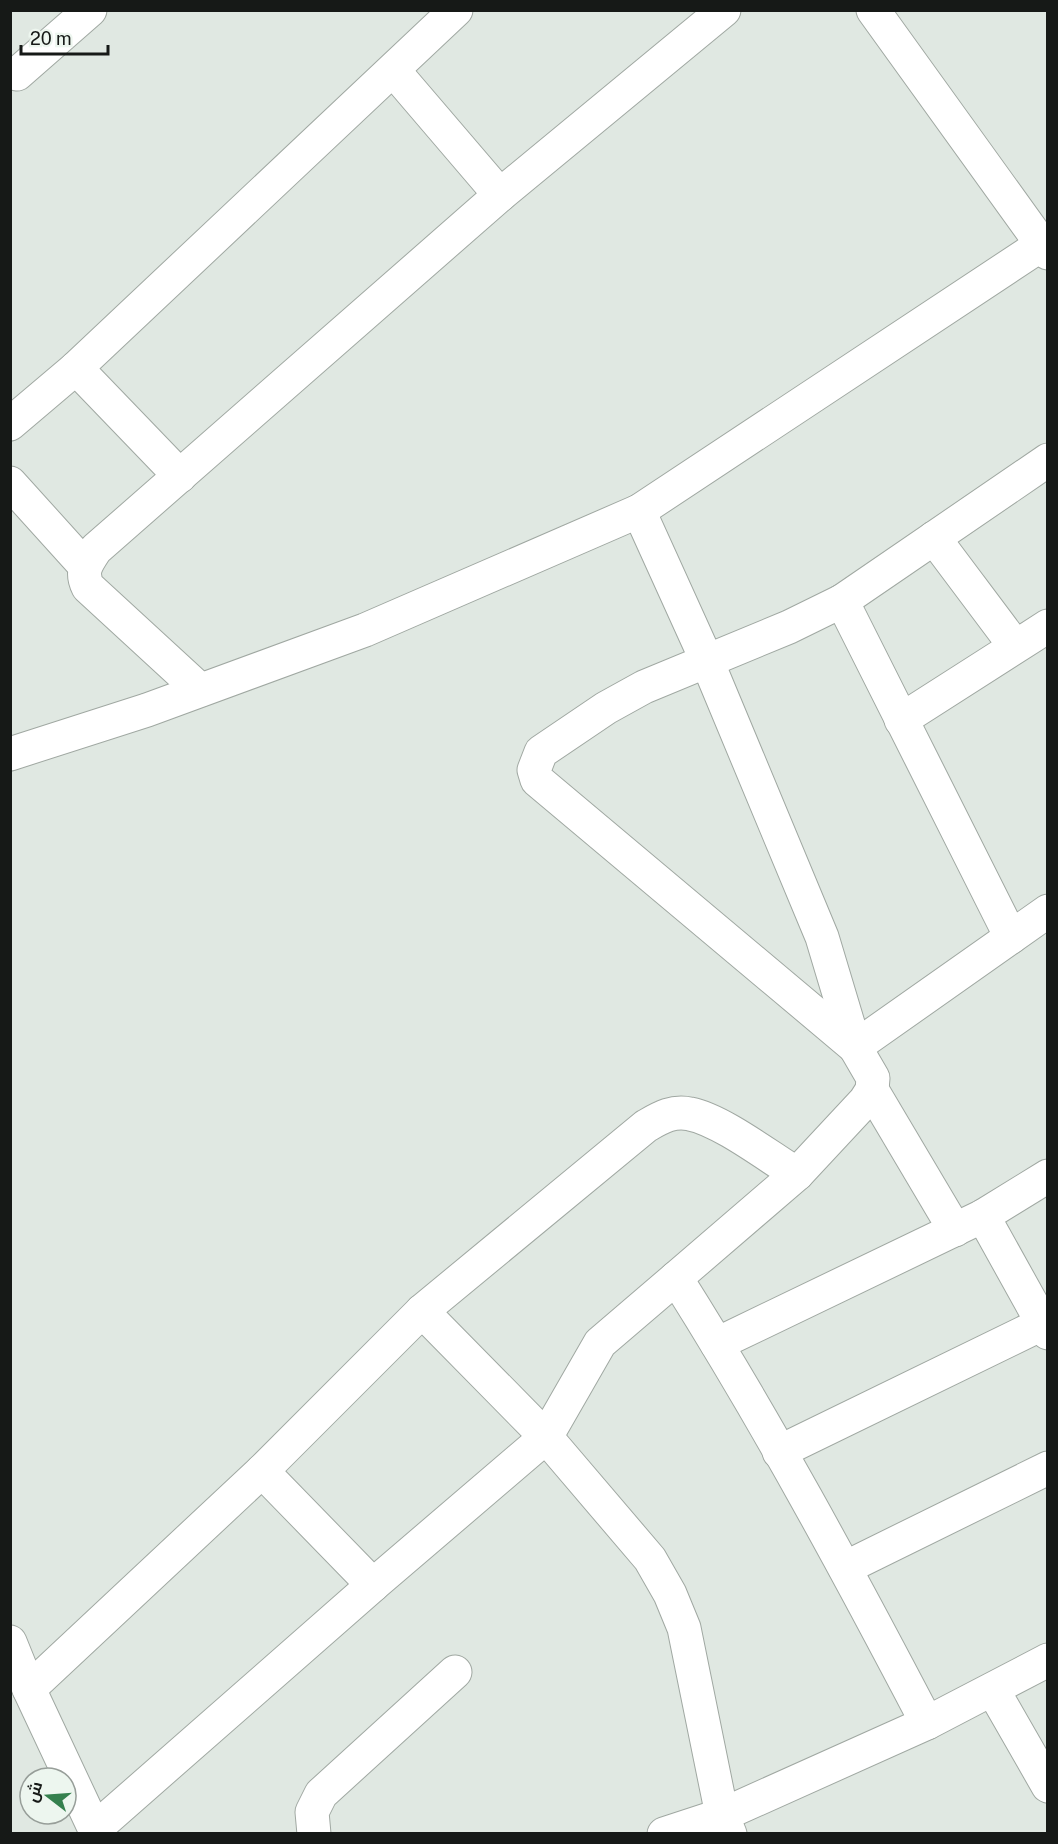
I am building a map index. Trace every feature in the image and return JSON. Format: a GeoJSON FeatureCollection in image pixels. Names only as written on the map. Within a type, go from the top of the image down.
{"type":"FeatureCollection","features":[{"type":"Feature","properties":{"kind":"street"},"geometry":{"type":"LineString","coordinates":[[17,74],[90,10]]}},
{"type":"Feature","properties":{"kind":"street"},"geometry":{"type":"LineString","coordinates":[[10,424],[76,368],[394,71],[456,10]]}},
{"type":"Feature","properties":{"kind":"street"},"geometry":{"type":"LineString","coordinates":[[200,690],[88,587],[83,577],[85,566],[96,549],[500,195],[724,10]]}},
{"type":"Feature","properties":{"kind":"street"},"geometry":{"type":"LineString","coordinates":[[10,754],[200,690],[364,630],[639,511],[1044,249],[873,10]]}},
{"type":"Feature","properties":{"kind":"street"},"geometry":{"type":"LineString","coordinates":[[394,71],[500,195]]}},
{"type":"Feature","properties":{"kind":"street"},"geometry":{"type":"LineString","coordinates":[[76,368],[180,476]]}},
{"type":"Feature","properties":{"kind":"street"},"geometry":{"type":"LineString","coordinates":[[855,1047],[537,780],[534,770],[536,760],[549,745],[606,708],[644,687],[842,601],[1047,460]]}},
{"type":"Feature","properties":{"kind":"street"},"geometry":{"type":"LineString","coordinates":[[10,483],[85,566]]}},
{"type":"Feature","properties":{"kind":"street"},"geometry":{"type":"LineString","coordinates":[[10,1642],[29,1689],[96,1831],[373,1585],[546,1437],[600,1343],[797,1174],[866,1101],[872,1090],[873,1078],[855,1047],[822,937],[707,660],[639,511]]}},
{"type":"Feature","properties":{"kind":"street"},"geometry":{"type":"LineString","coordinates":[[934,538],[1015,646]]}},
{"type":"Feature","properties":{"kind":"street"},"geometry":{"type":"LineString","coordinates":[[842,601],[1011,937]]}},
{"type":"Feature","properties":{"kind":"street"},"geometry":{"type":"LineString","coordinates":[[901,720],[1047,626]]}},
{"type":"Feature","properties":{"kind":"street"},"geometry":{"type":"LineString","coordinates":[[855,1047],[1047,911]]}},
{"type":"Feature","properties":{"kind":"street"},"geometry":{"type":"LineString","coordinates":[[779,1452],[1046,1326],[872,1090]]}},
{"type":"Feature","properties":{"kind":"street"},"geometry":{"type":"LineString","coordinates":[[29,1689],[262,1471],[422,1311],[619,1148],[664,1115],[689,1113],[710,1120],[797,1174]]}},
{"type":"Feature","properties":{"kind":"street"},"geometry":{"type":"LineString","coordinates":[[717,1344],[969,1223],[1047,1176]]}},
{"type":"Feature","properties":{"kind":"street"},"geometry":{"type":"LineString","coordinates":[[676,1278],[717,1344],[845,1568],[927,1723]]}},
{"type":"Feature","properties":{"kind":"street"},"geometry":{"type":"LineString","coordinates":[[422,1311],[546,1437],[650,1559],[670,1594],[693,1658],[726,1824]]}},
{"type":"Feature","properties":{"kind":"street"},"geometry":{"type":"LineString","coordinates":[[845,1568],[1047,1468]]}},
{"type":"Feature","properties":{"kind":"street"},"geometry":{"type":"LineString","coordinates":[[262,1471],[373,1585]]}},
{"type":"Feature","properties":{"kind":"street"},"geometry":{"type":"LineString","coordinates":[[664,1833],[726,1824],[993,1690],[1047,1660]]}},
{"type":"Feature","properties":{"kind":"street"},"geometry":{"type":"LineString","coordinates":[[314,1833],[312,1812],[321,1794],[455,1672]]}},
{"type":"Feature","properties":{"kind":"street"},"geometry":{"type":"LineString","coordinates":[[993,1690],[1047,1786]]}}]}
